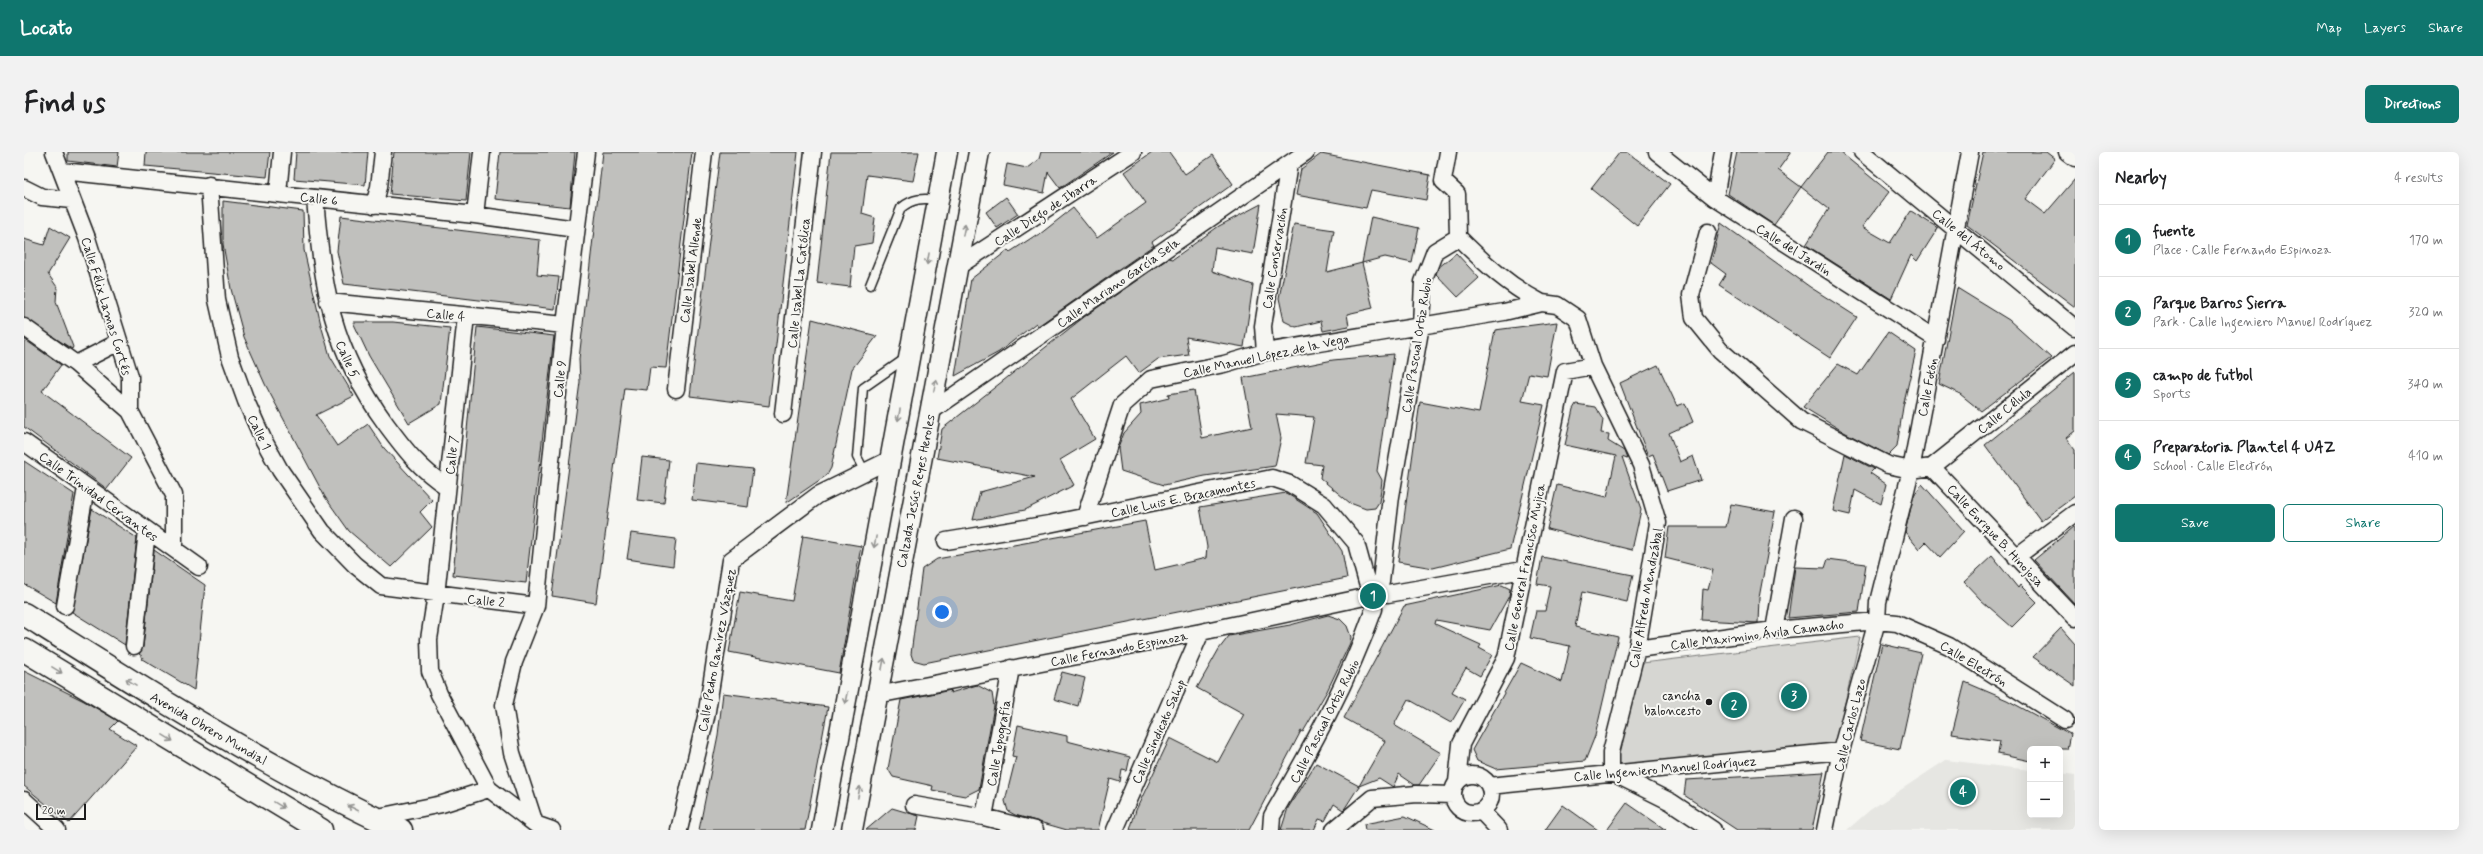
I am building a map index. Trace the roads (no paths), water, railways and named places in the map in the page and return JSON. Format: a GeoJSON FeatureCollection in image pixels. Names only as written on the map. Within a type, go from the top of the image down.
{"type":"FeatureCollection","features":[{"type":"Feature","properties":{"kind":"main road","name":"Avenida Obrero Mundial"},"geometry":{"type":"LineString","coordinates":[[24,614],[168,705],[262,759],[374,818],[402,830]]}},
{"type":"Feature","properties":{"kind":"main road"},"geometry":{"type":"LineString","coordinates":[[24,650],[321,830]]}},
{"type":"Feature","properties":{"kind":"street","name":"Calle Félix Lamas Cortés"},"geometry":{"type":"LineString","coordinates":[[54,152],[71,200],[87,238],[118,342],[130,376],[130,411],[174,495],[174,549]]}},
{"type":"Feature","properties":{"kind":"street"},"geometry":{"type":"LineString","coordinates":[[278,193],[282,152]]}},
{"type":"Feature","properties":{"kind":"street"},"geometry":{"type":"LineString","coordinates":[[374,205],[379,187],[383,152]]}},
{"type":"Feature","properties":{"kind":"street"},"geometry":{"type":"LineString","coordinates":[[475,215],[482,152]]}},
{"type":"Feature","properties":{"kind":"street","name":"Calle 9"},"geometry":{"type":"LineString","coordinates":[[535,824],[512,753],[504,705],[514,662],[536,606],[564,325],[586,152]]}},
{"type":"Feature","properties":{"kind":"street","name":"Calle Isabel Allende"},"geometry":{"type":"LineString","coordinates":[[676,389],[704,152]]}},
{"type":"Feature","properties":{"kind":"street","name":"Calle Isabel La Católica"},"geometry":{"type":"LineString","coordinates":[[783,414],[813,152]]}},
{"type":"Feature","properties":{"kind":"street"},"geometry":{"type":"LineString","coordinates":[[822,830],[947,152]]}},
{"type":"Feature","properties":{"kind":"street","name":"Calzada Jesús Reyes Heroles"},"geometry":{"type":"LineString","coordinates":[[852,830],[979,152]]}},
{"type":"Feature","properties":{"kind":"street","name":"Calle Diego de Ibarra"},"geometry":{"type":"LineString","coordinates":[[957,267],[1133,152]]}},
{"type":"Feature","properties":{"kind":"street","name":"Calle Mariano García Sela"},"geometry":{"type":"LineString","coordinates":[[930,412],[1306,152]]}},
{"type":"Feature","properties":{"kind":"street"},"geometry":{"type":"LineString","coordinates":[[1448,152],[1443,181],[1457,194],[1458,237],[1484,263],[1517,290],[1542,303]]}},
{"type":"Feature","properties":{"kind":"street","name":"Calle del Jardín"},"geometry":{"type":"LineString","coordinates":[[1657,152],[1715,198],[1936,339]]}},
{"type":"Feature","properties":{"kind":"street"},"geometry":{"type":"LineString","coordinates":[[1715,198],[1723,152]]}},
{"type":"Feature","properties":{"kind":"street","name":"Calle del Átomo"},"geometry":{"type":"LineString","coordinates":[[1862,152],[2075,328]]}},
{"type":"Feature","properties":{"kind":"street","name":"Calle Fotón"},"geometry":{"type":"LineString","coordinates":[[1877,621],[1878,602],[1911,470],[1936,339],[1954,227],[1970,152]]}},
{"type":"Feature","properties":{"kind":"street"},"geometry":{"type":"LineString","coordinates":[[2067,152],[2075,158]]}},
{"type":"Feature","properties":{"kind":"street","name":"Calle Conservación"},"geometry":{"type":"LineString","coordinates":[[1265,352],[1263,326],[1289,164]]}},
{"type":"Feature","properties":{"kind":"street","name":"Calle 6"},"geometry":{"type":"LineString","coordinates":[[62,171],[209,185],[374,205],[475,215],[576,229]]}},
{"type":"Feature","properties":{"kind":"street","name":"Calle 1"},"geometry":{"type":"LineString","coordinates":[[209,185],[217,300],[227,345],[246,401],[280,470],[322,531],[355,565],[381,586],[436,594]]}},
{"type":"Feature","properties":{"kind":"street"},"geometry":{"type":"LineString","coordinates":[[24,188],[42,197],[71,200]]}},
{"type":"Feature","properties":{"kind":"street","name":"Calle 5"},"geometry":{"type":"LineString","coordinates":[[315,198],[319,250],[328,302],[341,347],[366,397],[424,471],[447,487]]}},
{"type":"Feature","properties":{"kind":"street"},"geometry":{"type":"LineString","coordinates":[[1708,232],[1691,295],[1694,318],[1720,350],[1801,421],[1888,465],[1911,470],[1932,467]]}},
{"type":"Feature","properties":{"kind":"street","name":"Calle Pascual Ortiz Rubio"},"geometry":{"type":"LineString","coordinates":[[1379,586],[1391,496],[1421,325],[1423,282],[1435,251],[1458,237]]}},
{"type":"Feature","properties":{"kind":"street","name":"Calle 4"},"geometry":{"type":"LineString","coordinates":[[328,302],[564,325]]}},
{"type":"Feature","properties":{"kind":"street","name":"Calle Manuel López de la Vega"},"geometry":{"type":"LineString","coordinates":[[1085,517],[1122,405],[1151,379],[1224,364],[1265,352],[1504,312],[1542,303],[1557,305],[1578,319]]}},
{"type":"Feature","properties":{"kind":"street","name":"Calle 7"},"geometry":{"type":"LineString","coordinates":[[466,316],[436,594],[429,639],[430,671],[439,694],[489,789]]}},
{"type":"Feature","properties":{"kind":"street","name":"Calle Alfredo Mendizábal"},"geometry":{"type":"LineString","coordinates":[[1578,319],[1593,366],[1640,465],[1658,523],[1637,649],[1611,752],[1611,772]]}},
{"type":"Feature","properties":{"kind":"street"},"geometry":{"type":"LineString","coordinates":[[24,327],[76,364],[130,411]]}},
{"type":"Feature","properties":{"kind":"street"},"geometry":{"type":"LineString","coordinates":[[76,364],[118,342]]}},
{"type":"Feature","properties":{"kind":"street","name":"Calle Célula"},"geometry":{"type":"LineString","coordinates":[[1932,467],[2075,353]]}},
{"type":"Feature","properties":{"kind":"street","name":"Calle General Francisco Mujica"},"geometry":{"type":"LineString","coordinates":[[1455,788],[1461,744],[1506,658],[1565,371],[1593,366]]}},
{"type":"Feature","properties":{"kind":"street","name":"Calle Trinidad Cervantes"},"geometry":{"type":"LineString","coordinates":[[24,442],[86,488],[199,567]]}},
{"type":"Feature","properties":{"kind":"street","name":"Calle Pedro Ramírez Vázquez"},"geometry":{"type":"LineString","coordinates":[[679,830],[706,717],[731,560],[818,495],[891,459]]}},
{"type":"Feature","properties":{"kind":"street","name":"Calle Enrique B. Hinojosa"},"geometry":{"type":"LineString","coordinates":[[1932,467],[2075,618]]}},
{"type":"Feature","properties":{"kind":"street","name":"Calle Luis E. Bracamontes"},"geometry":{"type":"LineString","coordinates":[[946,541],[1085,517],[1272,478],[1290,484],[1324,504],[1356,543],[1379,586]]}},
{"type":"Feature","properties":{"kind":"street"},"geometry":{"type":"LineString","coordinates":[[65,606],[86,488]]}},
{"type":"Feature","properties":{"kind":"street"},"geometry":{"type":"LineString","coordinates":[[2016,557],[2075,513]]}},
{"type":"Feature","properties":{"kind":"street"},"geometry":{"type":"LineString","coordinates":[[1774,630],[1794,518]]}},
{"type":"Feature","properties":{"kind":"street"},"geometry":{"type":"LineString","coordinates":[[134,646],[148,531]]}},
{"type":"Feature","properties":{"kind":"street"},"geometry":{"type":"LineString","coordinates":[[1379,586],[1383,606],[1374,609],[1365,606],[1360,598],[1361,590],[1379,586],[1523,570]]}},
{"type":"Feature","properties":{"kind":"street","name":"Calle 2"},"geometry":{"type":"LineString","coordinates":[[436,594],[536,606]]}},
{"type":"Feature","properties":{"kind":"street","name":"Calle Fernando Espinoza"},"geometry":{"type":"LineString","coordinates":[[877,695],[1201,632],[1360,598]]}},
{"type":"Feature","properties":{"kind":"street","name":"Calle Pascual Ortiz Rubio"},"geometry":{"type":"LineString","coordinates":[[1272,830],[1272,816],[1316,742],[1356,658],[1374,609]]}},
{"type":"Feature","properties":{"kind":"street","name":"Calle Maximino Ávila Camacho"},"geometry":{"type":"LineString","coordinates":[[1637,649],[1774,630],[1877,621]]}},
{"type":"Feature","properties":{"kind":"street","name":"Calle Electrón"},"geometry":{"type":"LineString","coordinates":[[1877,621],[1897,623],[1949,646],[2065,720]]}},
{"type":"Feature","properties":{"kind":"street","name":"Calle Carlos Lazo"},"geometry":{"type":"LineString","coordinates":[[1825,830],[1841,751],[1877,621]]}},
{"type":"Feature","properties":{"kind":"street","name":"Calle Sindicato Sahop"},"geometry":{"type":"LineString","coordinates":[[1115,830],[1201,632]]}},
{"type":"Feature","properties":{"kind":"street","name":"Calle Topografía"},"geometry":{"type":"LineString","coordinates":[[984,817],[1011,668]]}},
{"type":"Feature","properties":{"kind":"street","name":"Calle Ingeniero Manuel Rodríguez"},"geometry":{"type":"LineString","coordinates":[[1489,786],[1611,772],[1841,751]]}},
{"type":"Feature","properties":{"kind":"street"},"geometry":{"type":"LineString","coordinates":[[1611,772],[1671,802],[1713,830]]}},
{"type":"Feature","properties":{"kind":"street"},"geometry":{"type":"LineString","coordinates":[[1334,830],[1372,798],[1417,794],[1455,788],[1468,776],[1474,775],[1486,781],[1489,786],[1491,797],[1481,811],[1469,813],[1462,810],[1458,806],[1455,788]]}},
{"type":"Feature","properties":{"kind":"street"},"geometry":{"type":"LineString","coordinates":[[374,818],[442,804],[489,789],[535,824],[552,830]]}},
{"type":"Feature","properties":{"kind":"street"},"geometry":{"type":"LineString","coordinates":[[24,800],[57,830]]}},
{"type":"Feature","properties":{"kind":"street"},"geometry":{"type":"LineString","coordinates":[[914,805],[984,817],[1035,830]]}},
{"type":"Feature","properties":{"kind":"street"},"geometry":{"type":"LineString","coordinates":[[1481,811],[1499,830]]}},
{"type":"Feature","properties":{"kind":"lane"},"geometry":{"type":"LineString","coordinates":[[870,285],[901,208],[909,201],[920,198],[939,200]]}},
{"type":"Feature","properties":{"kind":"lane"},"geometry":{"type":"LineString","coordinates":[[865,472],[857,457],[862,388],[910,355]]}},
{"type":"Feature","properties":{"kind":"place","name":"fuente"},"geometry":{"type":"Point","coordinates":[1373,596]}},
{"type":"Feature","properties":{"kind":"place","name":"campo de futbol"},"geometry":{"type":"Point","coordinates":[1794,696]}},
{"type":"Feature","properties":{"kind":"place","name":"cancha baloncesto"},"geometry":{"type":"Point","coordinates":[1709,702]}},
{"type":"Feature","properties":{"kind":"place","name":"Parque Barros Sierra"},"geometry":{"type":"Point","coordinates":[1734,705]}},
{"type":"Feature","properties":{"kind":"place","name":"Preparatoria Plantel 4 UAZ"},"geometry":{"type":"Point","coordinates":[1963,792]}}]}
